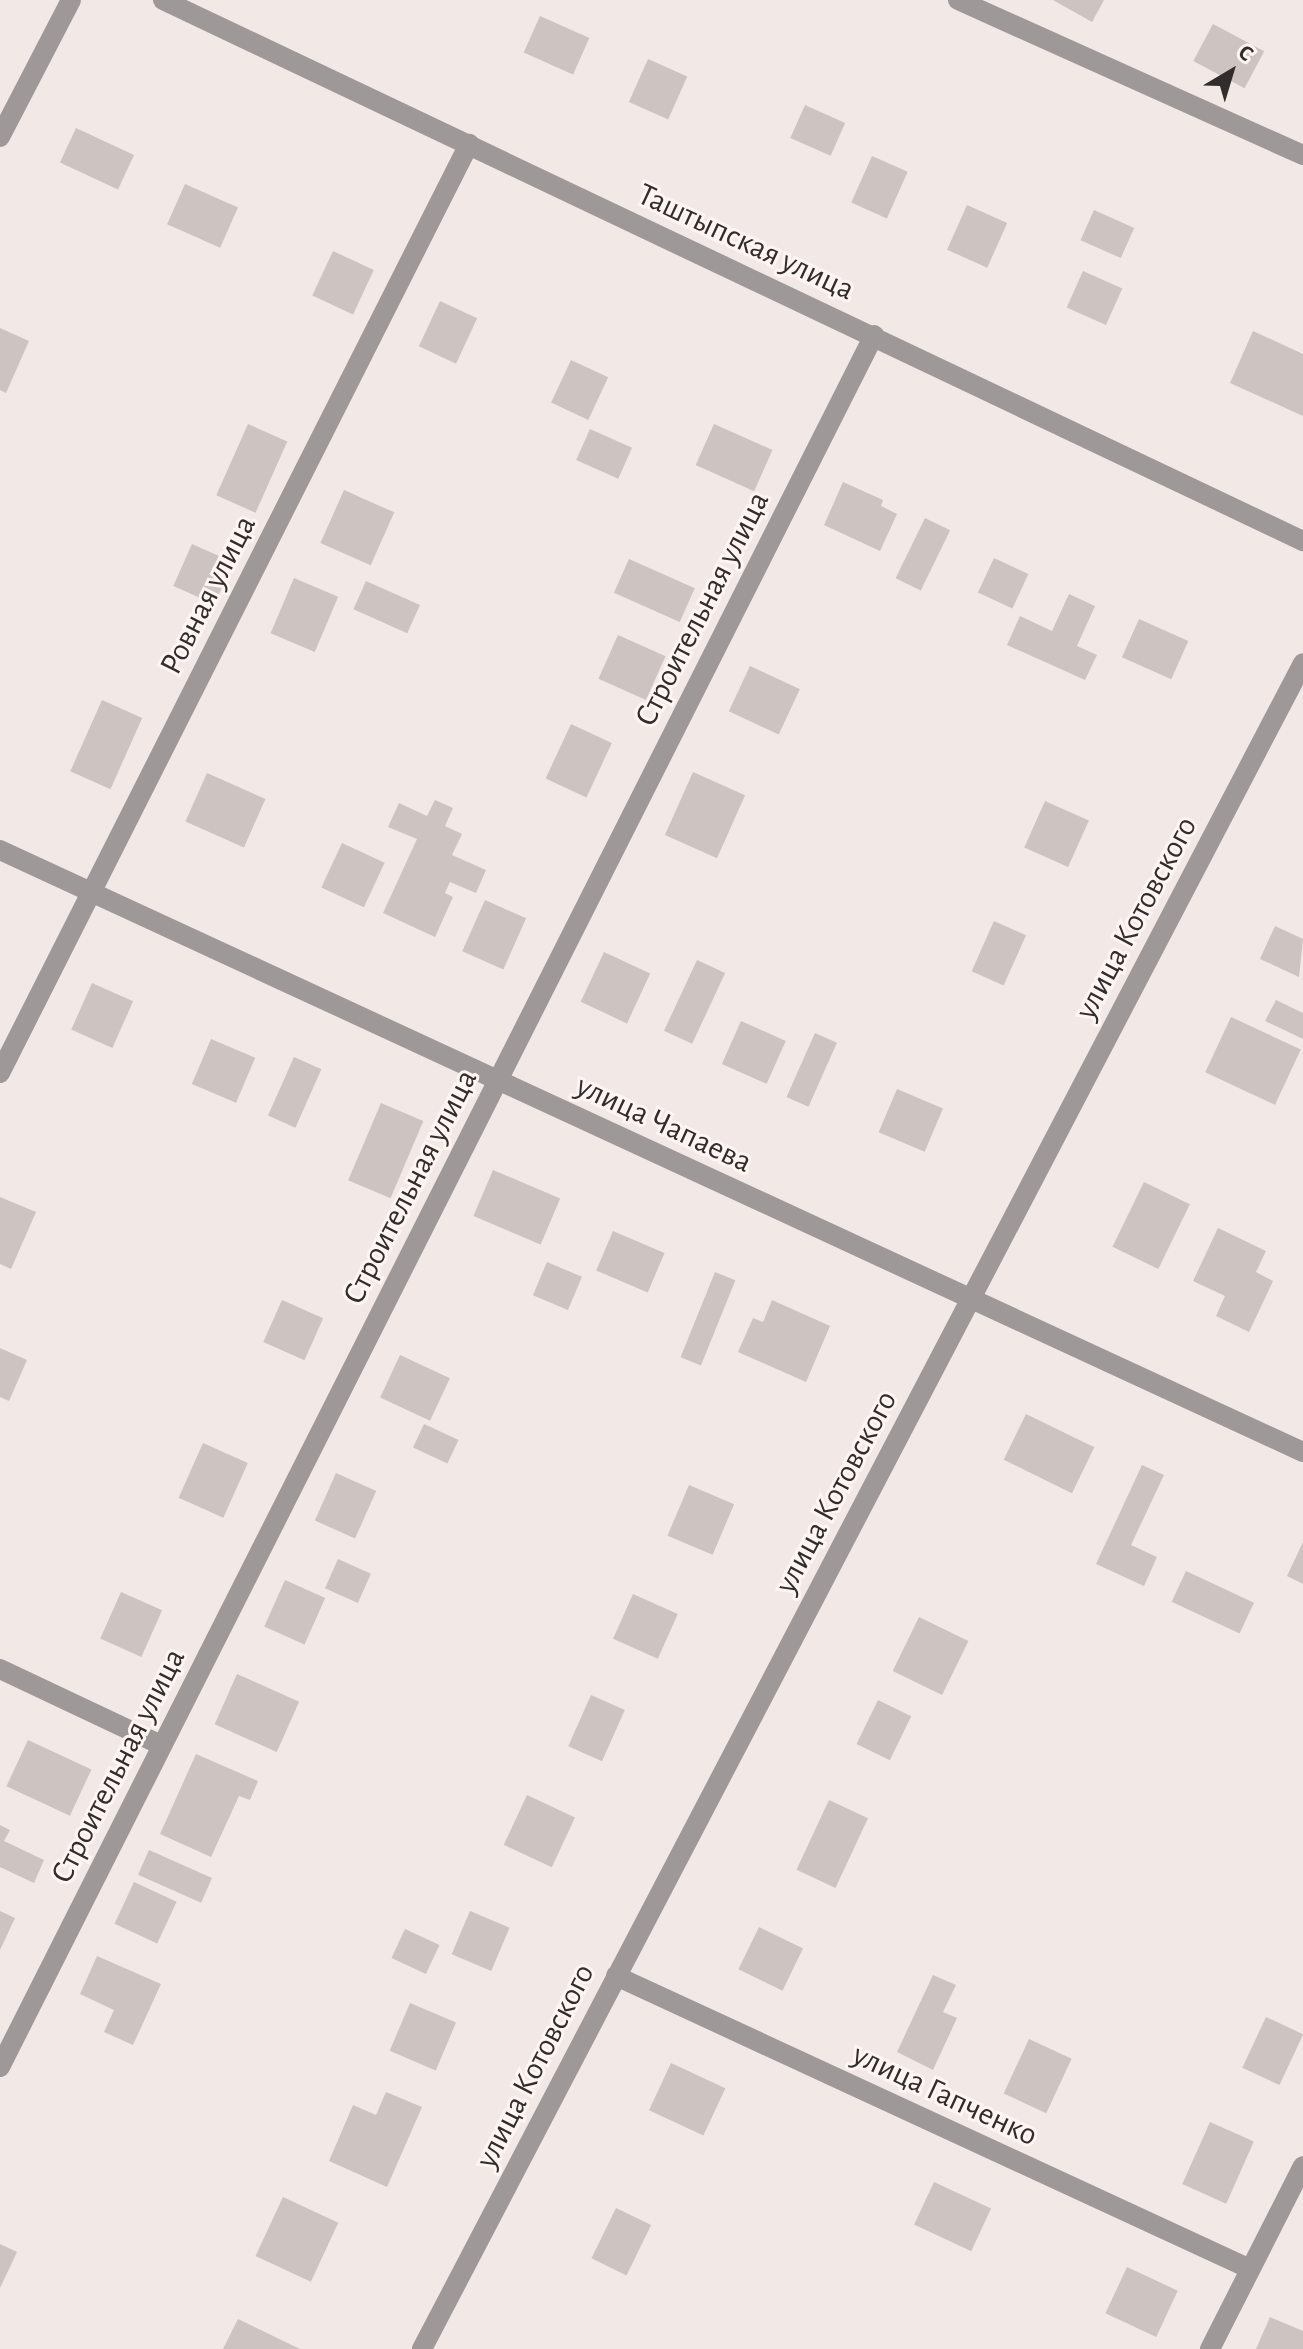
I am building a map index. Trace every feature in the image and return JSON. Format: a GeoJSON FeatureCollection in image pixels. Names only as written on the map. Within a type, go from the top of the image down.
{"type":"FeatureCollection","features":[{"type":"Feature","properties":{"kind":"street"},"geometry":{"type":"LineString","coordinates":[[0,137],[71,0]]}},
{"type":"Feature","properties":{"kind":"street","name":"Таштыпская улица"},"geometry":{"type":"LineString","coordinates":[[163,0],[1303,541]]}},
{"type":"Feature","properties":{"kind":"street"},"geometry":{"type":"LineString","coordinates":[[958,0],[1303,155]]}},
{"type":"Feature","properties":{"kind":"street","name":"Ровная улица"},"geometry":{"type":"LineString","coordinates":[[0,1073],[469,144]]}},
{"type":"Feature","properties":{"kind":"street","name":"Строительная улица"},"geometry":{"type":"LineString","coordinates":[[0,2067],[874,335]]}},
{"type":"Feature","properties":{"kind":"street","name":"улица Котовского"},"geometry":{"type":"LineString","coordinates":[[422,2349],[1303,663]]}},
{"type":"Feature","properties":{"kind":"street","name":"улица Чапаева"},"geometry":{"type":"LineString","coordinates":[[0,850],[498,1079],[969,1301],[1303,1452]]}},
{"type":"Feature","properties":{"kind":"street"},"geometry":{"type":"LineString","coordinates":[[0,1669],[161,1745]]}},
{"type":"Feature","properties":{"kind":"street","name":"улица Гапченко"},"geometry":{"type":"LineString","coordinates":[[616,1976],[1250,2269]]}},
{"type":"Feature","properties":{"kind":"street"},"geometry":{"type":"LineString","coordinates":[[1210,2349],[1303,2166]]}},
{"type":"Feature","properties":{"kind":"building"},"geometry":{"type":"Polygon","coordinates":[[[1053,0],[1104,0],[1092,22],[1053,0]]]}},
{"type":"Feature","properties":{"kind":"building"},"geometry":{"type":"Polygon","coordinates":[[[540,16],[589,38],[573,75],[524,53],[540,16]]]}},
{"type":"Feature","properties":{"kind":"building"},"geometry":{"type":"Polygon","coordinates":[[[1213,24],[1264,51],[1244,88],[1193,61],[1213,24]]]}},
{"type":"Feature","properties":{"kind":"building"},"geometry":{"type":"Polygon","coordinates":[[[648,59],[687,76],[668,119],[629,102],[648,59]]]}},
{"type":"Feature","properties":{"kind":"building"},"geometry":{"type":"Polygon","coordinates":[[[805,105],[845,123],[831,156],[790,138],[805,105]]]}},
{"type":"Feature","properties":{"kind":"building"},"geometry":{"type":"Polygon","coordinates":[[[76,128],[134,155],[118,189],[60,162],[76,128]]]}},
{"type":"Feature","properties":{"kind":"building"},"geometry":{"type":"Polygon","coordinates":[[[872,156],[908,172],[887,218],[851,203],[872,156]]]}},
{"type":"Feature","properties":{"kind":"building"},"geometry":{"type":"Polygon","coordinates":[[[185,184],[238,208],[220,248],[167,224],[185,184]]]}},
{"type":"Feature","properties":{"kind":"building"},"geometry":{"type":"Polygon","coordinates":[[[967,205],[1007,223],[987,268],[947,250],[967,205]]]}},
{"type":"Feature","properties":{"kind":"building"},"geometry":{"type":"Polygon","coordinates":[[[1094,210],[1134,228],[1121,258],[1081,240],[1094,210]]]}},
{"type":"Feature","properties":{"kind":"building"},"geometry":{"type":"Polygon","coordinates":[[[333,251],[374,270],[353,314],[312,295],[333,251]]]}},
{"type":"Feature","properties":{"kind":"building"},"geometry":{"type":"Polygon","coordinates":[[[1083,271],[1122,288],[1106,325],[1067,308],[1083,271]]]}},
{"type":"Feature","properties":{"kind":"building"},"geometry":{"type":"Polygon","coordinates":[[[440,301],[477,318],[456,364],[419,346],[440,301]]]}},
{"type":"Feature","properties":{"kind":"building"},"geometry":{"type":"Polygon","coordinates":[[[0,328],[29,341],[6,393],[0,390],[0,328]]]}},
{"type":"Feature","properties":{"kind":"building"},"geometry":{"type":"Polygon","coordinates":[[[1253,331],[1303,354],[1303,416],[1230,383],[1253,331]]]}},
{"type":"Feature","properties":{"kind":"building"},"geometry":{"type":"Polygon","coordinates":[[[571,360],[608,377],[588,420],[551,403],[571,360]]]}},
{"type":"Feature","properties":{"kind":"building"},"geometry":{"type":"Polygon","coordinates":[[[248,424],[287,441],[256,513],[216,495],[248,424]]]}},
{"type":"Feature","properties":{"kind":"building"},"geometry":{"type":"Polygon","coordinates":[[[714,424],[772,450],[754,491],[696,465],[714,424]]]}},
{"type":"Feature","properties":{"kind":"building"},"geometry":{"type":"Polygon","coordinates":[[[590,429],[632,448],[618,479],[576,460],[590,429]]]}},
{"type":"Feature","properties":{"kind":"building"},"geometry":{"type":"Polygon","coordinates":[[[843,482],[883,500],[881,506],[897,514],[880,551],[824,525],[843,482]]]}},
{"type":"Feature","properties":{"kind":"building"},"geometry":{"type":"Polygon","coordinates":[[[344,490],[394,512],[371,565],[320,543],[344,490]]]}},
{"type":"Feature","properties":{"kind":"building"},"geometry":{"type":"Polygon","coordinates":[[[925,518],[950,530],[921,590],[896,578],[925,518]]]}},
{"type":"Feature","properties":{"kind":"building"},"geometry":{"type":"Polygon","coordinates":[[[192,544],[233,562],[214,604],[173,586],[192,544]]]}},
{"type":"Feature","properties":{"kind":"building"},"geometry":{"type":"Polygon","coordinates":[[[994,558],[1028,574],[1012,608],[978,592],[994,558]]]}},
{"type":"Feature","properties":{"kind":"building"},"geometry":{"type":"Polygon","coordinates":[[[629,559],[695,588],[680,622],[614,593],[629,559]]]}},
{"type":"Feature","properties":{"kind":"building"},"geometry":{"type":"Polygon","coordinates":[[[294,578],[338,597],[315,652],[271,633],[294,578]]]}},
{"type":"Feature","properties":{"kind":"building"},"geometry":{"type":"Polygon","coordinates":[[[366,581],[420,605],[407,633],[353,609],[366,581]]]}},
{"type":"Feature","properties":{"kind":"building"},"geometry":{"type":"Polygon","coordinates":[[[1069,594],[1095,606],[1077,646],[1097,655],[1085,680],[1007,645],[1020,616],[1052,631],[1069,594]]]}},
{"type":"Feature","properties":{"kind":"building"},"geometry":{"type":"Polygon","coordinates":[[[1139,619],[1188,641],[1171,679],[1122,657],[1139,619]]]}},
{"type":"Feature","properties":{"kind":"building"},"geometry":{"type":"Polygon","coordinates":[[[618,635],[666,656],[646,700],[598,679],[618,635]]]}},
{"type":"Feature","properties":{"kind":"building"},"geometry":{"type":"Polygon","coordinates":[[[750,666],[800,689],[779,735],[729,711],[750,666]]]}},
{"type":"Feature","properties":{"kind":"building"},"geometry":{"type":"Polygon","coordinates":[[[102,700],[142,718],[110,789],[70,771],[102,700]]]}},
{"type":"Feature","properties":{"kind":"building"},"geometry":{"type":"Polygon","coordinates":[[[571,724],[612,743],[586,797],[546,778],[571,724]]]}},
{"type":"Feature","properties":{"kind":"building"},"geometry":{"type":"Polygon","coordinates":[[[693,772],[745,795],[717,858],[665,835],[693,772]]]}},
{"type":"Feature","properties":{"kind":"building"},"geometry":{"type":"Polygon","coordinates":[[[207,773],[265,799],[244,847],[185,821],[207,773]]]}},
{"type":"Feature","properties":{"kind":"building"},"geometry":{"type":"Polygon","coordinates":[[[435,800],[453,808],[445,826],[462,834],[452,855],[486,870],[476,893],[450,882],[445,893],[453,897],[435,937],[383,913],[417,839],[388,827],[399,803],[427,816],[435,800]]]}},
{"type":"Feature","properties":{"kind":"building"},"geometry":{"type":"Polygon","coordinates":[[[1045,801],[1089,821],[1068,867],[1024,848],[1045,801]]]}},
{"type":"Feature","properties":{"kind":"building"},"geometry":{"type":"Polygon","coordinates":[[[342,843],[385,863],[364,907],[321,887],[342,843]]]}},
{"type":"Feature","properties":{"kind":"building"},"geometry":{"type":"Polygon","coordinates":[[[485,900],[526,918],[503,969],[462,951],[485,900]]]}},
{"type":"Feature","properties":{"kind":"building"},"geometry":{"type":"Polygon","coordinates":[[[994,921],[1026,935],[1004,985],[972,971],[994,921]]]}},
{"type":"Feature","properties":{"kind":"building"},"geometry":{"type":"Polygon","coordinates":[[[1275,926],[1303,939],[1299,977],[1260,959],[1275,926]]]}},
{"type":"Feature","properties":{"kind":"building"},"geometry":{"type":"Polygon","coordinates":[[[604,952],[650,974],[627,1023],[581,1002],[604,952]]]}},
{"type":"Feature","properties":{"kind":"building"},"geometry":{"type":"Polygon","coordinates":[[[697,960],[725,973],[692,1044],[664,1031],[697,960]]]}},
{"type":"Feature","properties":{"kind":"building"},"geometry":{"type":"Polygon","coordinates":[[[92,983],[133,1001],[112,1048],[71,1030],[92,983]]]}},
{"type":"Feature","properties":{"kind":"building"},"geometry":{"type":"Polygon","coordinates":[[[1276,1000],[1303,1013],[1303,1039],[1265,1021],[1276,1000]]]}},
{"type":"Feature","properties":{"kind":"building"},"geometry":{"type":"Polygon","coordinates":[[[1231,1017],[1301,1050],[1275,1105],[1205,1072],[1231,1017]]]}},
{"type":"Feature","properties":{"kind":"building"},"geometry":{"type":"Polygon","coordinates":[[[741,1021],[786,1041],[767,1084],[722,1064],[741,1021]]]}},
{"type":"Feature","properties":{"kind":"building"},"geometry":{"type":"Polygon","coordinates":[[[815,1033],[837,1043],[808,1107],[787,1097],[815,1033]]]}},
{"type":"Feature","properties":{"kind":"building"},"geometry":{"type":"Polygon","coordinates":[[[211,1039],[255,1058],[236,1103],[192,1084],[211,1039]]]}},
{"type":"Feature","properties":{"kind":"building"},"geometry":{"type":"Polygon","coordinates":[[[294,1057],[321,1069],[295,1128],[268,1115],[294,1057]]]}},
{"type":"Feature","properties":{"kind":"building"},"geometry":{"type":"Polygon","coordinates":[[[897,1089],[943,1109],[925,1152],[879,1132],[897,1089]]]}},
{"type":"Feature","properties":{"kind":"building"},"geometry":{"type":"Polygon","coordinates":[[[381,1103],[423,1121],[391,1198],[348,1180],[381,1103]]]}},
{"type":"Feature","properties":{"kind":"building"},"geometry":{"type":"Polygon","coordinates":[[[493,1170],[560,1199],[541,1245],[473,1216],[493,1170]]]}},
{"type":"Feature","properties":{"kind":"building"},"geometry":{"type":"Polygon","coordinates":[[[1144,1182],[1190,1204],[1158,1269],[1112,1247],[1144,1182]]]}},
{"type":"Feature","properties":{"kind":"building"},"geometry":{"type":"Polygon","coordinates":[[[0,1197],[36,1212],[11,1269],[0,1264],[0,1197]]]}},
{"type":"Feature","properties":{"kind":"building"},"geometry":{"type":"Polygon","coordinates":[[[1218,1228],[1266,1251],[1256,1272],[1273,1281],[1249,1332],[1216,1316],[1225,1296],[1193,1281],[1218,1228]]]}},
{"type":"Feature","properties":{"kind":"building"},"geometry":{"type":"Polygon","coordinates":[[[613,1231],[665,1253],[648,1292],[596,1271],[613,1231]]]}},
{"type":"Feature","properties":{"kind":"building"},"geometry":{"type":"Polygon","coordinates":[[[547,1262],[582,1277],[568,1310],[533,1295],[547,1262]]]}},
{"type":"Feature","properties":{"kind":"building"},"geometry":{"type":"Polygon","coordinates":[[[715,1272],[735,1280],[701,1366],[681,1357],[715,1272]]]}},
{"type":"Feature","properties":{"kind":"building"},"geometry":{"type":"Polygon","coordinates":[[[282,1300],[323,1318],[304,1360],[263,1342],[282,1300]]]}},
{"type":"Feature","properties":{"kind":"building"},"geometry":{"type":"Polygon","coordinates":[[[772,1300],[830,1326],[806,1382],[738,1352],[753,1318],[763,1322],[772,1300]]]}},
{"type":"Feature","properties":{"kind":"building"},"geometry":{"type":"Polygon","coordinates":[[[0,1348],[27,1360],[9,1401],[0,1397],[0,1348]]]}},
{"type":"Feature","properties":{"kind":"building"},"geometry":{"type":"Polygon","coordinates":[[[400,1355],[450,1378],[430,1421],[380,1398],[400,1355]]]}},
{"type":"Feature","properties":{"kind":"building"},"geometry":{"type":"Polygon","coordinates":[[[1026,1414],[1094,1447],[1072,1493],[1004,1460],[1026,1414]]]}},
{"type":"Feature","properties":{"kind":"building"},"geometry":{"type":"Polygon","coordinates":[[[424,1424],[458,1440],[447,1464],[413,1448],[424,1424]]]}},
{"type":"Feature","properties":{"kind":"building"},"geometry":{"type":"Polygon","coordinates":[[[203,1443],[248,1463],[223,1518],[179,1498],[203,1443]]]}},
{"type":"Feature","properties":{"kind":"building"},"geometry":{"type":"Polygon","coordinates":[[[1142,1465],[1164,1475],[1131,1545],[1157,1557],[1144,1586],[1096,1564],[1142,1465]]]}},
{"type":"Feature","properties":{"kind":"building"},"geometry":{"type":"Polygon","coordinates":[[[336,1473],[376,1491],[355,1538],[315,1521],[336,1473]]]}},
{"type":"Feature","properties":{"kind":"building"},"geometry":{"type":"Polygon","coordinates":[[[689,1485],[734,1504],[713,1555],[668,1536],[689,1485]]]}},
{"type":"Feature","properties":{"kind":"building"},"geometry":{"type":"Polygon","coordinates":[[[1303,1542],[1303,1584],[1287,1576],[1303,1542]]]}},
{"type":"Feature","properties":{"kind":"building"},"geometry":{"type":"Polygon","coordinates":[[[338,1559],[371,1574],[358,1603],[325,1588],[338,1559]]]}},
{"type":"Feature","properties":{"kind":"building"},"geometry":{"type":"Polygon","coordinates":[[[1186,1571],[1254,1603],[1240,1634],[1172,1602],[1186,1571]]]}},
{"type":"Feature","properties":{"kind":"building"},"geometry":{"type":"Polygon","coordinates":[[[285,1580],[325,1598],[304,1644],[264,1627],[285,1580]]]}},
{"type":"Feature","properties":{"kind":"building"},"geometry":{"type":"Polygon","coordinates":[[[121,1592],[162,1610],[141,1657],[100,1639],[121,1592]]]}},
{"type":"Feature","properties":{"kind":"building"},"geometry":{"type":"Polygon","coordinates":[[[633,1594],[678,1614],[658,1659],[613,1639],[633,1594]]]}},
{"type":"Feature","properties":{"kind":"building"},"geometry":{"type":"Polygon","coordinates":[[[919,1617],[968,1641],[942,1695],[893,1671],[919,1617]]]}},
{"type":"Feature","properties":{"kind":"building"},"geometry":{"type":"Polygon","coordinates":[[[237,1674],[299,1702],[277,1752],[215,1724],[237,1674]]]}},
{"type":"Feature","properties":{"kind":"building"},"geometry":{"type":"Polygon","coordinates":[[[591,1695],[625,1710],[602,1761],[568,1746],[591,1695]]]}},
{"type":"Feature","properties":{"kind":"building"},"geometry":{"type":"Polygon","coordinates":[[[878,1700],[911,1716],[890,1760],[857,1744],[878,1700]]]}},
{"type":"Feature","properties":{"kind":"building"},"geometry":{"type":"Polygon","coordinates":[[[28,1740],[91,1770],[70,1816],[6,1786],[28,1740]]]}},
{"type":"Feature","properties":{"kind":"building"},"geometry":{"type":"Polygon","coordinates":[[[196,1754],[258,1781],[250,1800],[239,1796],[211,1857],[160,1834],[196,1754]]]}},
{"type":"Feature","properties":{"kind":"building"},"geometry":{"type":"Polygon","coordinates":[[[527,1795],[575,1817],[552,1867],[504,1845],[527,1795]]]}},
{"type":"Feature","properties":{"kind":"building"},"geometry":{"type":"Polygon","coordinates":[[[829,1800],[868,1818],[835,1888],[796,1870],[829,1800]]]}},
{"type":"Feature","properties":{"kind":"building"},"geometry":{"type":"Polygon","coordinates":[[[0,1825],[10,1830],[4,1841],[44,1860],[34,1883],[0,1867],[0,1825]]]}},
{"type":"Feature","properties":{"kind":"building"},"geometry":{"type":"Polygon","coordinates":[[[149,1850],[212,1878],[201,1903],[138,1875],[149,1850]]]}},
{"type":"Feature","properties":{"kind":"building"},"geometry":{"type":"Polygon","coordinates":[[[134,1882],[177,1902],[157,1944],[115,1924],[134,1882]]]}},
{"type":"Feature","properties":{"kind":"building"},"geometry":{"type":"Polygon","coordinates":[[[0,1911],[15,1918],[0,1950],[0,1911]]]}},
{"type":"Feature","properties":{"kind":"building"},"geometry":{"type":"Polygon","coordinates":[[[470,1911],[510,1928],[491,1971],[452,1954],[470,1911]]]}},
{"type":"Feature","properties":{"kind":"building"},"geometry":{"type":"Polygon","coordinates":[[[759,1927],[803,1948],[782,1991],[738,1969],[759,1927]]]}},
{"type":"Feature","properties":{"kind":"building"},"geometry":{"type":"Polygon","coordinates":[[[405,1929],[439,1945],[426,1974],[391,1958],[405,1929]]]}},
{"type":"Feature","properties":{"kind":"building"},"geometry":{"type":"Polygon","coordinates":[[[97,1956],[161,1984],[133,2045],[104,2032],[114,2010],[80,1994],[97,1956]]]}},
{"type":"Feature","properties":{"kind":"building"},"geometry":{"type":"Polygon","coordinates":[[[933,1975],[956,1985],[943,2012],[957,2018],[933,2070],[897,2052],[933,1975]]]}},
{"type":"Feature","properties":{"kind":"building"},"geometry":{"type":"Polygon","coordinates":[[[410,2003],[456,2023],[436,2070],[390,2051],[410,2003]]]}},
{"type":"Feature","properties":{"kind":"building"},"geometry":{"type":"Polygon","coordinates":[[[1266,2017],[1303,2034],[1279,2085],[1242,2068],[1266,2017]]]}},
{"type":"Feature","properties":{"kind":"building"},"geometry":{"type":"Polygon","coordinates":[[[1029,2039],[1072,2059],[1046,2113],[1004,2093],[1029,2039]]]}},
{"type":"Feature","properties":{"kind":"building"},"geometry":{"type":"Polygon","coordinates":[[[671,2063],[725,2088],[703,2135],[649,2110],[671,2063]]]}},
{"type":"Feature","properties":{"kind":"building"},"geometry":{"type":"Polygon","coordinates":[[[386,2092],[422,2107],[387,2187],[329,2161],[353,2105],[376,2115],[386,2092]]]}},
{"type":"Feature","properties":{"kind":"building"},"geometry":{"type":"Polygon","coordinates":[[[1210,2122],[1254,2142],[1226,2204],[1182,2184],[1210,2122]]]}},
{"type":"Feature","properties":{"kind":"building"},"geometry":{"type":"Polygon","coordinates":[[[934,2182],[991,2209],[971,2251],[914,2225],[934,2182]]]}},
{"type":"Feature","properties":{"kind":"building"},"geometry":{"type":"Polygon","coordinates":[[[283,2197],[338,2223],[311,2282],[256,2256],[283,2197]]]}},
{"type":"Feature","properties":{"kind":"building"},"geometry":{"type":"Polygon","coordinates":[[[616,2208],[651,2225],[627,2275],[591,2258],[616,2208]]]}},
{"type":"Feature","properties":{"kind":"building"},"geometry":{"type":"Polygon","coordinates":[[[0,2244],[17,2252],[0,2288],[0,2244]]]}},
{"type":"Feature","properties":{"kind":"building"},"geometry":{"type":"Polygon","coordinates":[[[1127,2267],[1178,2291],[1156,2337],[1105,2313],[1127,2267]]]}},
{"type":"Feature","properties":{"kind":"building"},"geometry":{"type":"Polygon","coordinates":[[[1270,2317],[1303,2331],[1303,2349],[1256,2349],[1270,2317]]]}},
{"type":"Feature","properties":{"kind":"building"},"geometry":{"type":"Polygon","coordinates":[[[238,2319],[300,2349],[223,2349],[238,2319]]]}}]}
